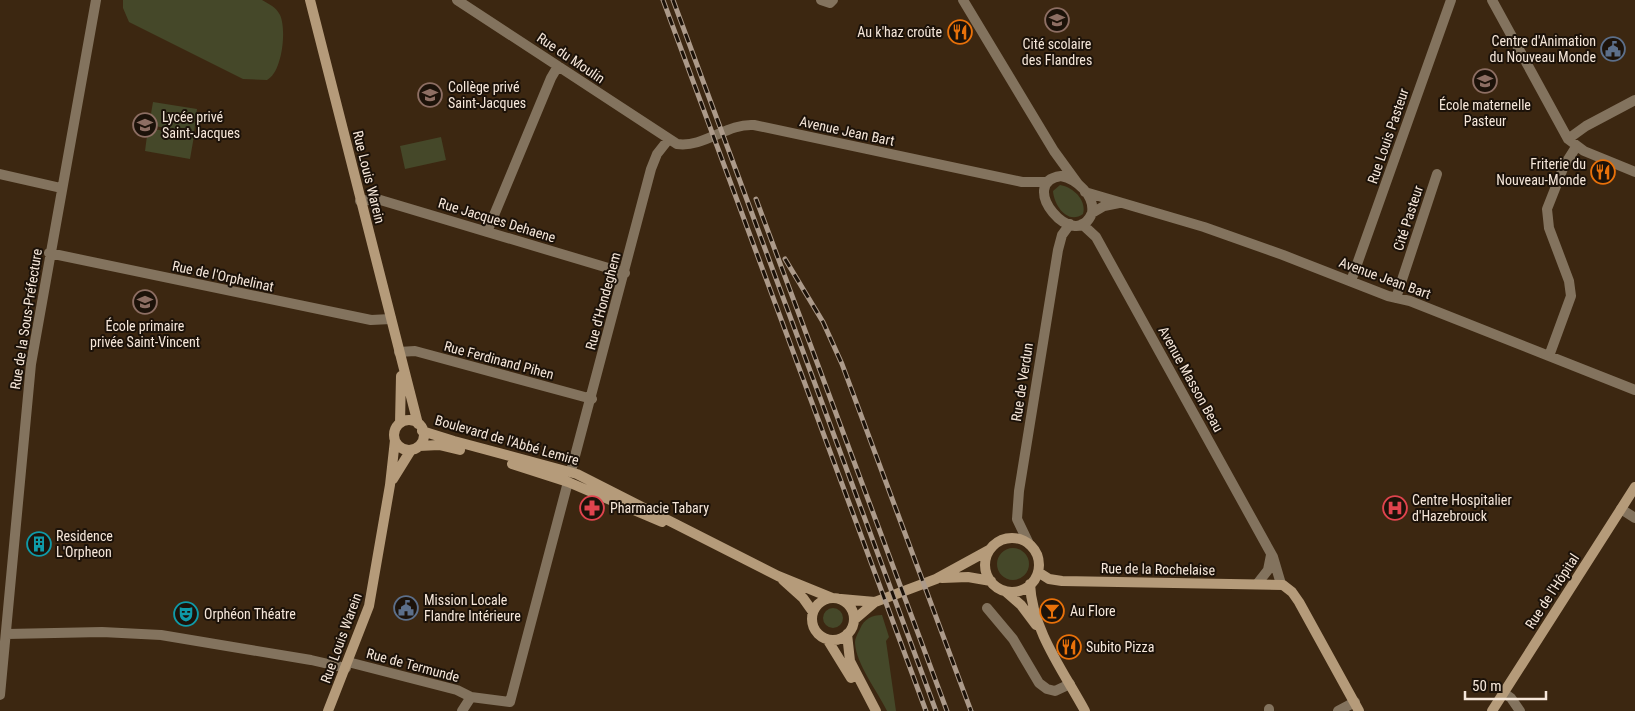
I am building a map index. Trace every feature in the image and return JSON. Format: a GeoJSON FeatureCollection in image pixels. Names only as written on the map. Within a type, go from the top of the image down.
{"type":"FeatureCollection","features":[{"type":"Feature","properties":{"kind":"main road","name":"Rue Louis Warein"},"geometry":{"type":"LineString","coordinates":[[310,0],[399,356],[420,427]]}},
{"type":"Feature","properties":{"kind":"main road","name":"Rue Louis Warein"},"geometry":{"type":"LineString","coordinates":[[399,356],[402,400],[400,423]]}},
{"type":"Feature","properties":{"kind":"main road"},"geometry":{"type":"LineString","coordinates":[[410,420],[420,427],[423,439],[415,448],[400,447],[395,440],[395,430],[400,423],[410,420]]}},
{"type":"Feature","properties":{"kind":"main road","name":"Boulevard de l'Abbé Lemire"},"geometry":{"type":"LineString","coordinates":[[420,427],[472,446],[571,471],[778,576],[836,599],[875,602]]}},
{"type":"Feature","properties":{"kind":"main road","name":"Rue Louis Warein"},"geometry":{"type":"LineString","coordinates":[[328,711],[369,606],[390,485],[395,440]]}},
{"type":"Feature","properties":{"kind":"main road","name":"Boulevard de l'Abbé Lemire"},"geometry":{"type":"LineString","coordinates":[[415,448],[434,445],[448,447],[568,482],[640,514],[690,533]]}},
{"type":"Feature","properties":{"kind":"main road","name":"Rue Louis Warein"},"geometry":{"type":"LineString","coordinates":[[390,485],[398,467],[415,448]]}},
{"type":"Feature","properties":{"kind":"main road","name":"Rue de l'Hôpital"},"geometry":{"type":"LineString","coordinates":[[1492,711],[1635,487]]}},
{"type":"Feature","properties":{"kind":"main road"},"geometry":{"type":"LineString","coordinates":[[1005,591],[1020,590],[1030,584],[1038,572],[1038,556],[1029,544],[1020,539],[1006,538],[997,542],[990,550],[986,564],[991,581],[1024,608],[1046,639]]}},
{"type":"Feature","properties":{"kind":"main road","name":"Boulevard de l'Abbé Lemire"},"geometry":{"type":"LineString","coordinates":[[854,620],[875,602],[936,578],[990,550]]}},
{"type":"Feature","properties":{"kind":"main road","name":"Rue de la Rochelaise"},"geometry":{"type":"LineString","coordinates":[[1038,572],[1049,579],[1062,581],[1281,584]]}},
{"type":"Feature","properties":{"kind":"main road","name":"Boulevard de l'Abbé Lemire"},"geometry":{"type":"LineString","coordinates":[[778,576],[803,598],[813,612]]}},
{"type":"Feature","properties":{"kind":"main road","name":"Boulevard de l'Abbé Lemire"},"geometry":{"type":"LineString","coordinates":[[936,578],[962,577],[991,581]]}},
{"type":"Feature","properties":{"kind":"main road"},"geometry":{"type":"LineString","coordinates":[[1030,584],[1033,606],[1046,639],[1085,711]]}},
{"type":"Feature","properties":{"kind":"main road","name":"Avenue Masson Beau"},"geometry":{"type":"LineString","coordinates":[[1281,584],[1290,590],[1296,598],[1357,707]]}},
{"type":"Feature","properties":{"kind":"main road"},"geometry":{"type":"LineString","coordinates":[[847,634],[836,639],[827,639],[820,636],[814,628],[813,612],[820,602],[836,599],[851,608],[854,620],[847,634],[850,661],[876,711]]}},
{"type":"Feature","properties":{"kind":"main road"},"geometry":{"type":"LineString","coordinates":[[827,639],[869,711]]}},
{"type":"Feature","properties":{"kind":"street","name":"Rue de la Sous-Préfecture"},"geometry":{"type":"LineString","coordinates":[[0,695],[3,645],[7,634],[31,364],[49,253],[96,0]]}},
{"type":"Feature","properties":{"kind":"street","name":"Rue du Moulin"},"geometry":{"type":"LineString","coordinates":[[457,0],[668,140]]}},
{"type":"Feature","properties":{"kind":"street"},"geometry":{"type":"LineString","coordinates":[[963,0],[1054,151],[1091,201],[1092,213]]}},
{"type":"Feature","properties":{"kind":"street","name":"Rue Louis Pasteur"},"geometry":{"type":"LineString","coordinates":[[1351,281],[1450,0]]}},
{"type":"Feature","properties":{"kind":"street"},"geometry":{"type":"LineString","coordinates":[[1493,1],[1568,139],[1576,147],[1635,172]]}},
{"type":"Feature","properties":{"kind":"street"},"geometry":{"type":"LineString","coordinates":[[487,232],[551,78],[558,66]]}},
{"type":"Feature","properties":{"kind":"street"},"geometry":{"type":"LineString","coordinates":[[1568,139],[1586,126],[1635,100]]}},
{"type":"Feature","properties":{"kind":"street","name":"Avenue Jean Bart"},"geometry":{"type":"LineString","coordinates":[[668,140],[677,144],[684,144],[738,126],[754,125],[1022,182],[1035,184],[1051,180]]}},
{"type":"Feature","properties":{"kind":"street","name":"Rue d'Hondeghem"},"geometry":{"type":"LineString","coordinates":[[571,471],[592,399],[653,163],[668,140]]}},
{"type":"Feature","properties":{"kind":"street"},"geometry":{"type":"LineString","coordinates":[[1549,356],[1570,304],[1571,291],[1549,228],[1547,209],[1564,166],[1576,147]]}},
{"type":"Feature","properties":{"kind":"street"},"geometry":{"type":"LineString","coordinates":[[1054,151],[1057,168],[1044,192],[1046,202],[1056,217],[1070,224],[1082,224],[1088,220],[1092,213],[1104,206],[1123,203]]}},
{"type":"Feature","properties":{"kind":"street"},"geometry":{"type":"LineString","coordinates":[[0,174],[61,188]]}},
{"type":"Feature","properties":{"kind":"street","name":"Cité Pasteur"},"geometry":{"type":"LineString","coordinates":[[1396,298],[1437,174]]}},
{"type":"Feature","properties":{"kind":"street"},"geometry":{"type":"LineString","coordinates":[[1051,180],[1066,177],[1081,188]]}},
{"type":"Feature","properties":{"kind":"street","name":"Avenue Jean Bart"},"geometry":{"type":"LineString","coordinates":[[1022,182],[1046,202]]}},
{"type":"Feature","properties":{"kind":"street","name":"Avenue Jean Bart"},"geometry":{"type":"LineString","coordinates":[[1081,188],[1123,203],[1204,227],[1396,298],[1410,301],[1635,390]]}},
{"type":"Feature","properties":{"kind":"street","name":"Rue Jacques Dehaene"},"geometry":{"type":"LineString","coordinates":[[360,201],[377,199],[625,273]]}},
{"type":"Feature","properties":{"kind":"street","name":"Rue de Verdun"},"geometry":{"type":"LineString","coordinates":[[1029,544],[1017,519],[1019,491],[1058,250],[1062,235],[1070,224]]}},
{"type":"Feature","properties":{"kind":"street","name":"Avenue Masson Beau"},"geometry":{"type":"LineString","coordinates":[[1082,224],[1096,237],[1271,552],[1281,584]]}},
{"type":"Feature","properties":{"kind":"street","name":"Rue de l'Orphelinat"},"geometry":{"type":"LineString","coordinates":[[49,253],[371,320],[391,319]]}},
{"type":"Feature","properties":{"kind":"street","name":"Rue Ferdinand Pihen"},"geometry":{"type":"LineString","coordinates":[[399,356],[415,351],[592,399]]}},
{"type":"Feature","properties":{"kind":"street"},"geometry":{"type":"LineString","coordinates":[[512,707],[568,482]]}},
{"type":"Feature","properties":{"kind":"street"},"geometry":{"type":"LineString","coordinates":[[1621,509],[1635,518]]}},
{"type":"Feature","properties":{"kind":"street"},"geometry":{"type":"LineString","coordinates":[[1257,584],[1270,567],[1271,552]]}},
{"type":"Feature","properties":{"kind":"street"},"geometry":{"type":"LineString","coordinates":[[987,608],[1013,639],[1043,686],[1054,691],[1070,684]]}},
{"type":"Feature","properties":{"kind":"street","name":"Rue de Termunde"},"geometry":{"type":"LineString","coordinates":[[7,634],[94,632],[161,635],[347,665],[458,690],[471,697],[512,707]]}},
{"type":"Feature","properties":{"kind":"street"},"geometry":{"type":"LineString","coordinates":[[1504,693],[1512,698],[1520,711]]}},
{"type":"Feature","properties":{"kind":"street"},"geometry":{"type":"LineString","coordinates":[[462,711],[471,697]]}},
{"type":"Feature","properties":{"kind":"street"},"geometry":{"type":"LineString","coordinates":[[1338,711],[1357,707]]}},
{"type":"Feature","properties":{"kind":"green space"},"geometry":{"type":"Polygon","coordinates":[[[123,0],[262,0],[272,6],[280,15],[283,40],[280,60],[272,76],[267,80],[243,79],[129,22],[123,8],[123,0]]]}},
{"type":"Feature","properties":{"kind":"green space"},"geometry":{"type":"Polygon","coordinates":[[[153,102],[197,109],[194,133],[149,125],[153,102]]]}},
{"type":"Feature","properties":{"kind":"green space"},"geometry":{"type":"Polygon","coordinates":[[[148,128],[194,136],[190,159],[145,151],[148,128]]]}},
{"type":"Feature","properties":{"kind":"green space"},"geometry":{"type":"Polygon","coordinates":[[[441,137],[446,160],[405,169],[400,146],[441,137]]]}},
{"type":"Feature","properties":{"kind":"green space"},"geometry":{"type":"Polygon","coordinates":[[[1060,185],[1070,188],[1078,195],[1083,204],[1083,214],[1077,217],[1067,216],[1059,208],[1053,191],[1060,185]]]}},
{"type":"Feature","properties":{"kind":"green space"},"geometry":{"type":"Polygon","coordinates":[[[1013,548],[1025,552],[1029,564],[1025,576],[1013,580],[1001,576],[997,564],[1001,552],[1013,548]]]}},
{"type":"Feature","properties":{"kind":"green space"},"geometry":{"type":"Polygon","coordinates":[[[833,608],[840,611],[843,618],[840,625],[833,628],[826,625],[823,618],[826,611],[833,608]]]}},
{"type":"Feature","properties":{"kind":"green space"},"geometry":{"type":"Polygon","coordinates":[[[882,615],[889,637],[886,641],[896,711],[887,711],[863,669],[856,651],[856,639],[866,620],[882,615]]]}},
{"type":"Feature","properties":{"kind":"railway"},"geometry":{"type":"LineString","coordinates":[[663,0],[926,711]]}},
{"type":"Feature","properties":{"kind":"railway"},"geometry":{"type":"LineString","coordinates":[[673,0],[936,711]]}},
{"type":"Feature","properties":{"kind":"railway"},"geometry":{"type":"LineString","coordinates":[[756,199],[947,711]]}},
{"type":"Feature","properties":{"kind":"railway"},"geometry":{"type":"LineString","coordinates":[[785,259],[823,322],[842,364],[971,711]]}},
{"type":"Feature","properties":{"kind":"place","name":"Cité scolaire des Flandres"},"geometry":{"type":"Point","coordinates":[1057,20]}},
{"type":"Feature","properties":{"kind":"place","name":"Au k'haz croûte"},"geometry":{"type":"Point","coordinates":[960,32]}},
{"type":"Feature","properties":{"kind":"place","name":"Centre d'Animation du Nouveau Monde"},"geometry":{"type":"Point","coordinates":[1613,49]}},
{"type":"Feature","properties":{"kind":"place","name":"École maternelle Pasteur"},"geometry":{"type":"Point","coordinates":[1485,81]}},
{"type":"Feature","properties":{"kind":"place","name":"Collège privé Saint-Jacques"},"geometry":{"type":"Point","coordinates":[430,95]}},
{"type":"Feature","properties":{"kind":"place","name":"Lycée privé Saint-Jacques"},"geometry":{"type":"Point","coordinates":[145,125]}},
{"type":"Feature","properties":{"kind":"place","name":"Friterie du Nouveau-Monde"},"geometry":{"type":"Point","coordinates":[1603,172]}},
{"type":"Feature","properties":{"kind":"place","name":"École primaire privée Saint-Vincent"},"geometry":{"type":"Point","coordinates":[145,302]}},
{"type":"Feature","properties":{"kind":"place","name":"Pharmacie Tabary"},"geometry":{"type":"Point","coordinates":[592,508]}},
{"type":"Feature","properties":{"kind":"place","name":"Centre Hospitalier d'Hazebrouck"},"geometry":{"type":"Point","coordinates":[1395,508]}},
{"type":"Feature","properties":{"kind":"place","name":"Residence L'Orpheon"},"geometry":{"type":"Point","coordinates":[39,544]}},
{"type":"Feature","properties":{"kind":"place","name":"Mission Locale Flandre Intérieure"},"geometry":{"type":"Point","coordinates":[406,608]}},
{"type":"Feature","properties":{"kind":"place","name":"Au Flore"},"geometry":{"type":"Point","coordinates":[1052,611]}},
{"type":"Feature","properties":{"kind":"place","name":"Orphéon Théatre"},"geometry":{"type":"Point","coordinates":[186,614]}},
{"type":"Feature","properties":{"kind":"place","name":"Subito Pizza"},"geometry":{"type":"Point","coordinates":[1069,647]}}]}
